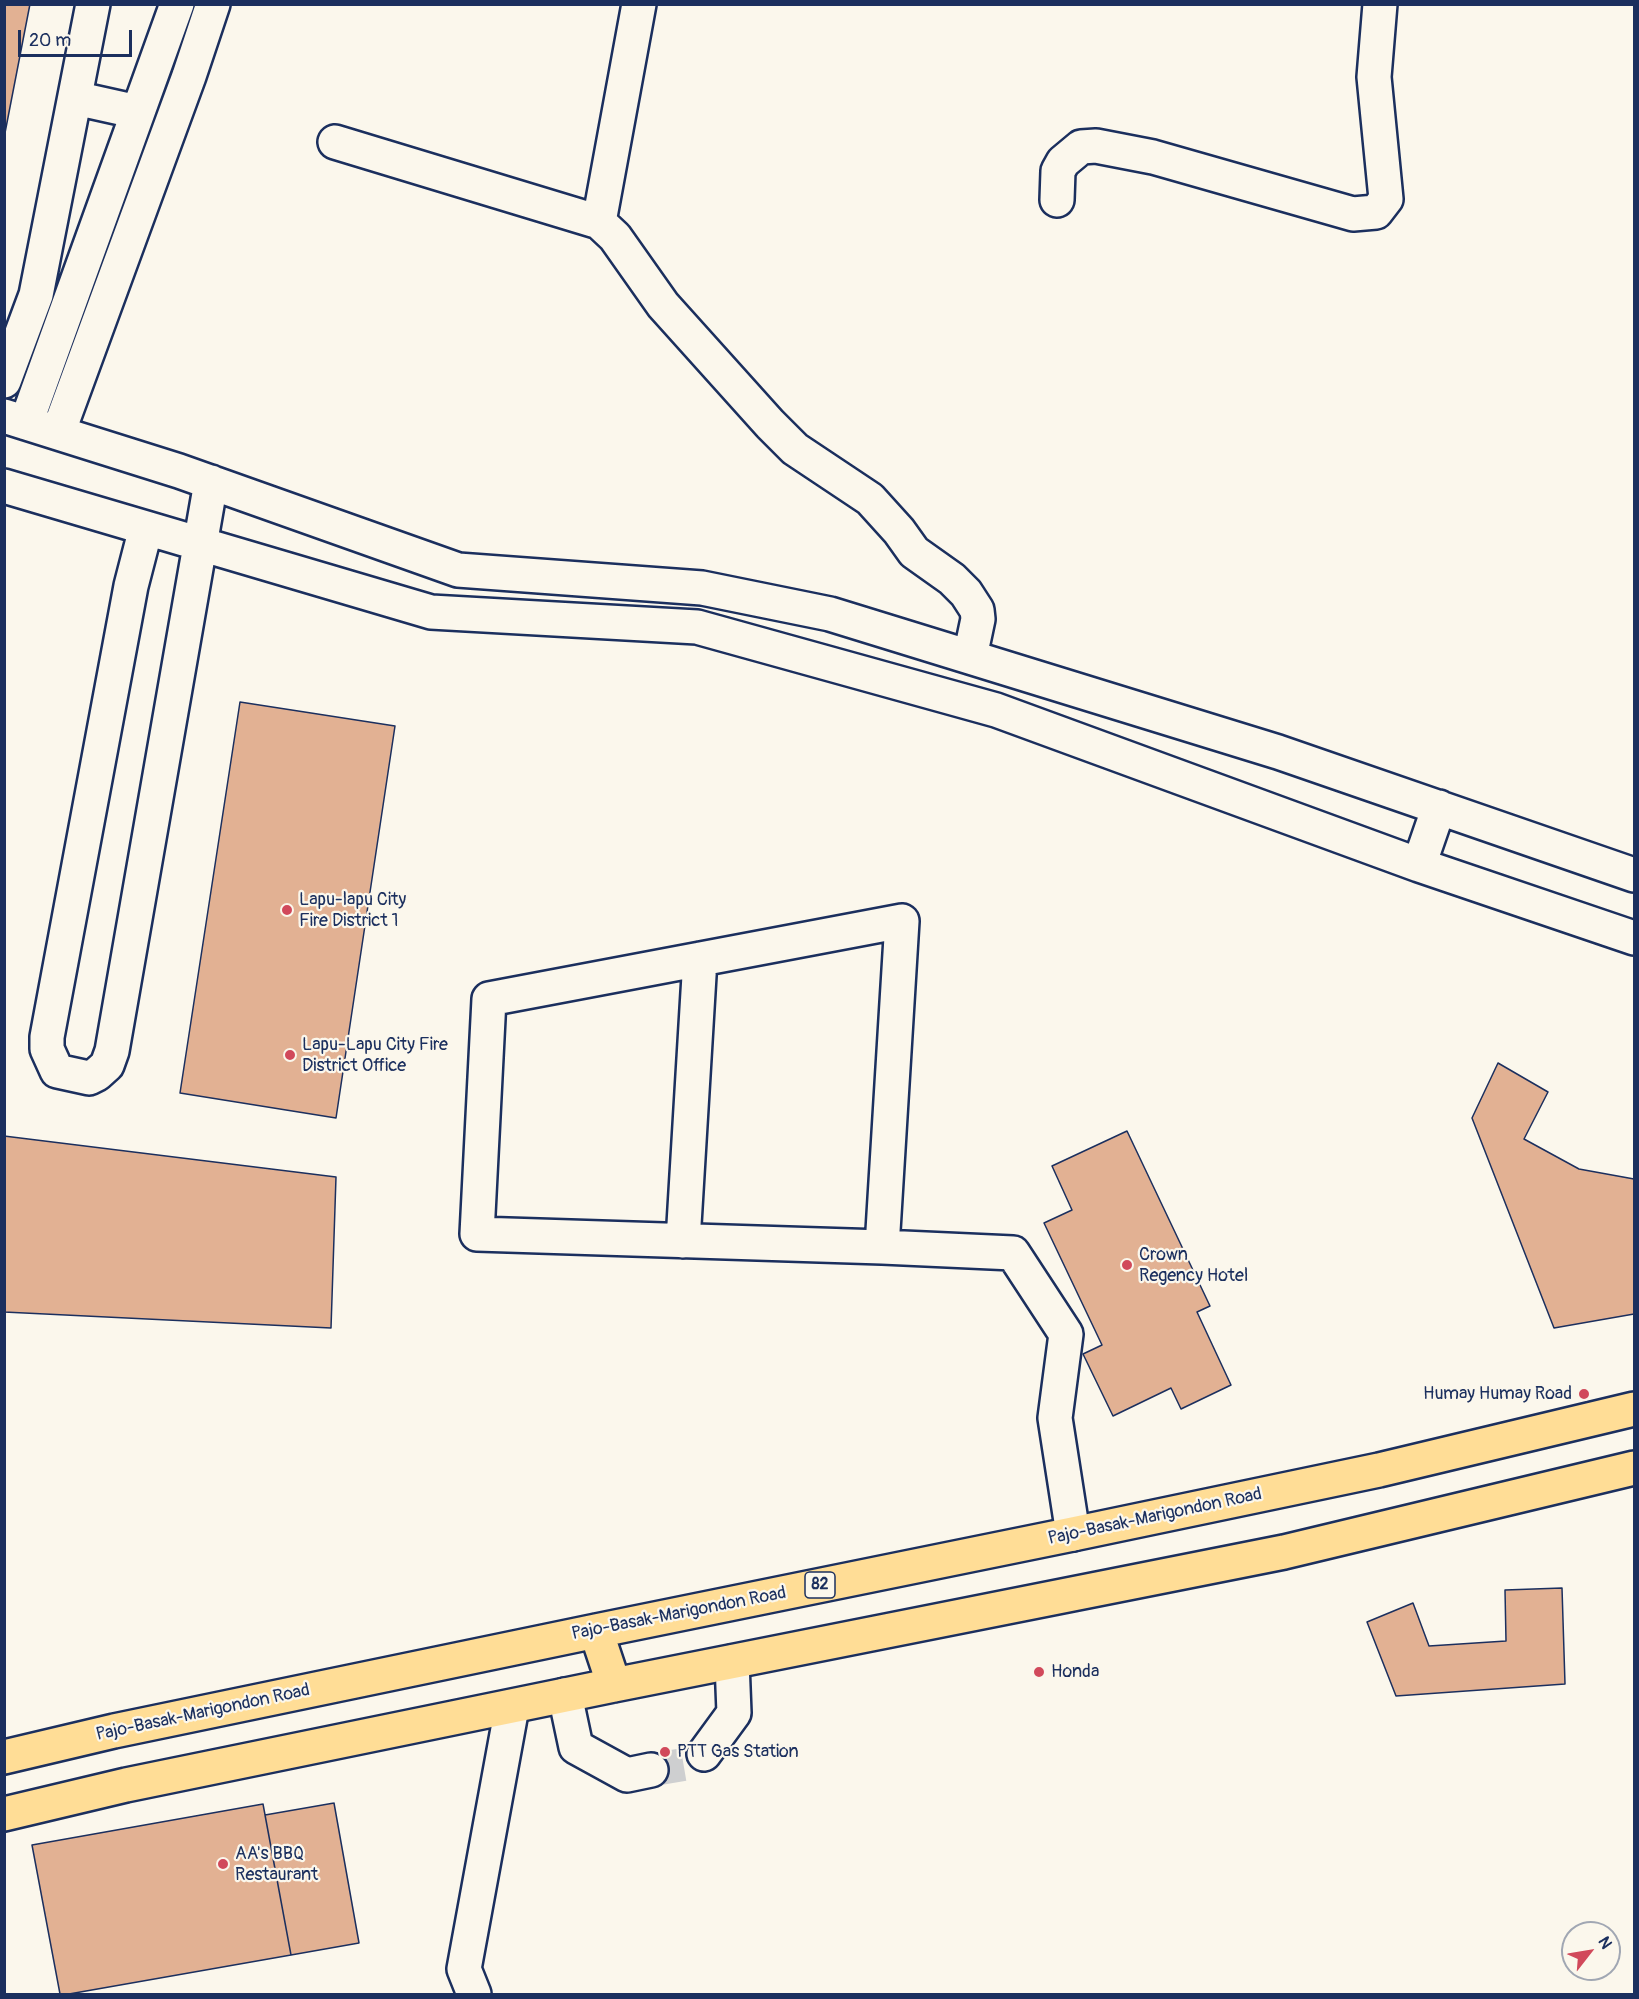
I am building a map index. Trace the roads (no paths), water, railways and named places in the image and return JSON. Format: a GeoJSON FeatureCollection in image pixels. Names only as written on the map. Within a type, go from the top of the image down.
{"type":"FeatureCollection","features":[{"type":"Feature","properties":{"kind":"main road","name":"Pajo-Basak-Marigondon Road"},"geometry":{"type":"LineString","coordinates":[[4,1757],[114,1731],[1379,1470],[1635,1409]]}},
{"type":"Feature","properties":{"kind":"main road"},"geometry":{"type":"LineString","coordinates":[[4,1814],[126,1785],[565,1695],[1284,1552],[1635,1468]]}},
{"type":"Feature","properties":{"kind":"main road"},"geometry":{"type":"LineString","coordinates":[[596,1631],[614,1685]]}},
{"type":"Feature","properties":{"kind":"street"},"geometry":{"type":"LineString","coordinates":[[4,381],[36,295],[93,4]]}},
{"type":"Feature","properties":{"kind":"street"},"geometry":{"type":"LineString","coordinates":[[177,4],[138,112],[15,420],[211,482],[458,570],[702,588],[830,614],[1278,752],[1635,875]]}},
{"type":"Feature","properties":{"kind":"street"},"geometry":{"type":"LineString","coordinates":[[58,433],[189,76],[213,4]]}},
{"type":"Feature","properties":{"kind":"street"},"geometry":{"type":"LineString","coordinates":[[598,222],[639,4]]}},
{"type":"Feature","properties":{"kind":"street"},"geometry":{"type":"LineString","coordinates":[[1057,200],[1058,171],[1063,162],[1082,147],[1096,146],[1153,157],[1353,214],[1376,212],[1386,199],[1374,77],[1380,4]]}},
{"type":"Feature","properties":{"kind":"street"},"geometry":{"type":"LineString","coordinates":[[75,98],[138,112]]}},
{"type":"Feature","properties":{"kind":"street"},"geometry":{"type":"LineString","coordinates":[[335,142],[598,222],[615,237],[663,305],[770,424],[795,449],[870,499],[899,531],[914,552],[952,579],[966,593],[976,610],[978,619],[970,657]]}},
{"type":"Feature","properties":{"kind":"street"},"geometry":{"type":"LineString","coordinates":[[146,528],[131,586],[48,1037],[47,1049],[57,1071],[89,1078],[107,1065],[112,1051],[211,482]]}},
{"type":"Feature","properties":{"kind":"street"},"geometry":{"type":"LineString","coordinates":[[4,486],[431,612],[697,627],[996,710],[1419,865],[1635,938]]}},
{"type":"Feature","properties":{"kind":"street"},"geometry":{"type":"LineString","coordinates":[[1419,865],[1439,807]]}},
{"type":"Feature","properties":{"kind":"street"},"geometry":{"type":"LineString","coordinates":[[882,1246],[902,921],[489,999],[477,1234],[882,1246],[1013,1253],[1066,1334],[1055,1418],[1073,1534]]}},
{"type":"Feature","properties":{"kind":"street"},"geometry":{"type":"LineString","coordinates":[[683,1241],[699,959]]}},
{"type":"Feature","properties":{"kind":"street"},"geometry":{"type":"LineString","coordinates":[[704,1754],[734,1713],[732,1662]]}},
{"type":"Feature","properties":{"kind":"street"},"geometry":{"type":"LineString","coordinates":[[565,1695],[576,1747],[627,1775],[651,1770]]}},
{"type":"Feature","properties":{"kind":"street"},"geometry":{"type":"LineString","coordinates":[[474,1995],[464,1969],[512,1707]]}},
{"type":"Feature","properties":{"kind":"tunnel"},"geometry":{"type":"LineString","coordinates":[[651,1770],[698,1762],[704,1754]]}},
{"type":"Feature","properties":{"kind":"place","name":"Lapu-lapu City Fire District 1"},"geometry":{"type":"Point","coordinates":[287,910]}},
{"type":"Feature","properties":{"kind":"place","name":"Lapu-Lapu City Fire District Office"},"geometry":{"type":"Point","coordinates":[290,1055]}},
{"type":"Feature","properties":{"kind":"place","name":"Crown Regency Hotel"},"geometry":{"type":"Point","coordinates":[1127,1265]}},
{"type":"Feature","properties":{"kind":"place","name":"Humay Humay Road"},"geometry":{"type":"Point","coordinates":[1584,1394]}},
{"type":"Feature","properties":{"kind":"place","name":"Honda"},"geometry":{"type":"Point","coordinates":[1039,1672]}},
{"type":"Feature","properties":{"kind":"place","name":"PTT Gas Station"},"geometry":{"type":"Point","coordinates":[665,1752]}},
{"type":"Feature","properties":{"kind":"place","name":"AA's BBQ Restaurant"},"geometry":{"type":"Point","coordinates":[223,1864]}}]}
